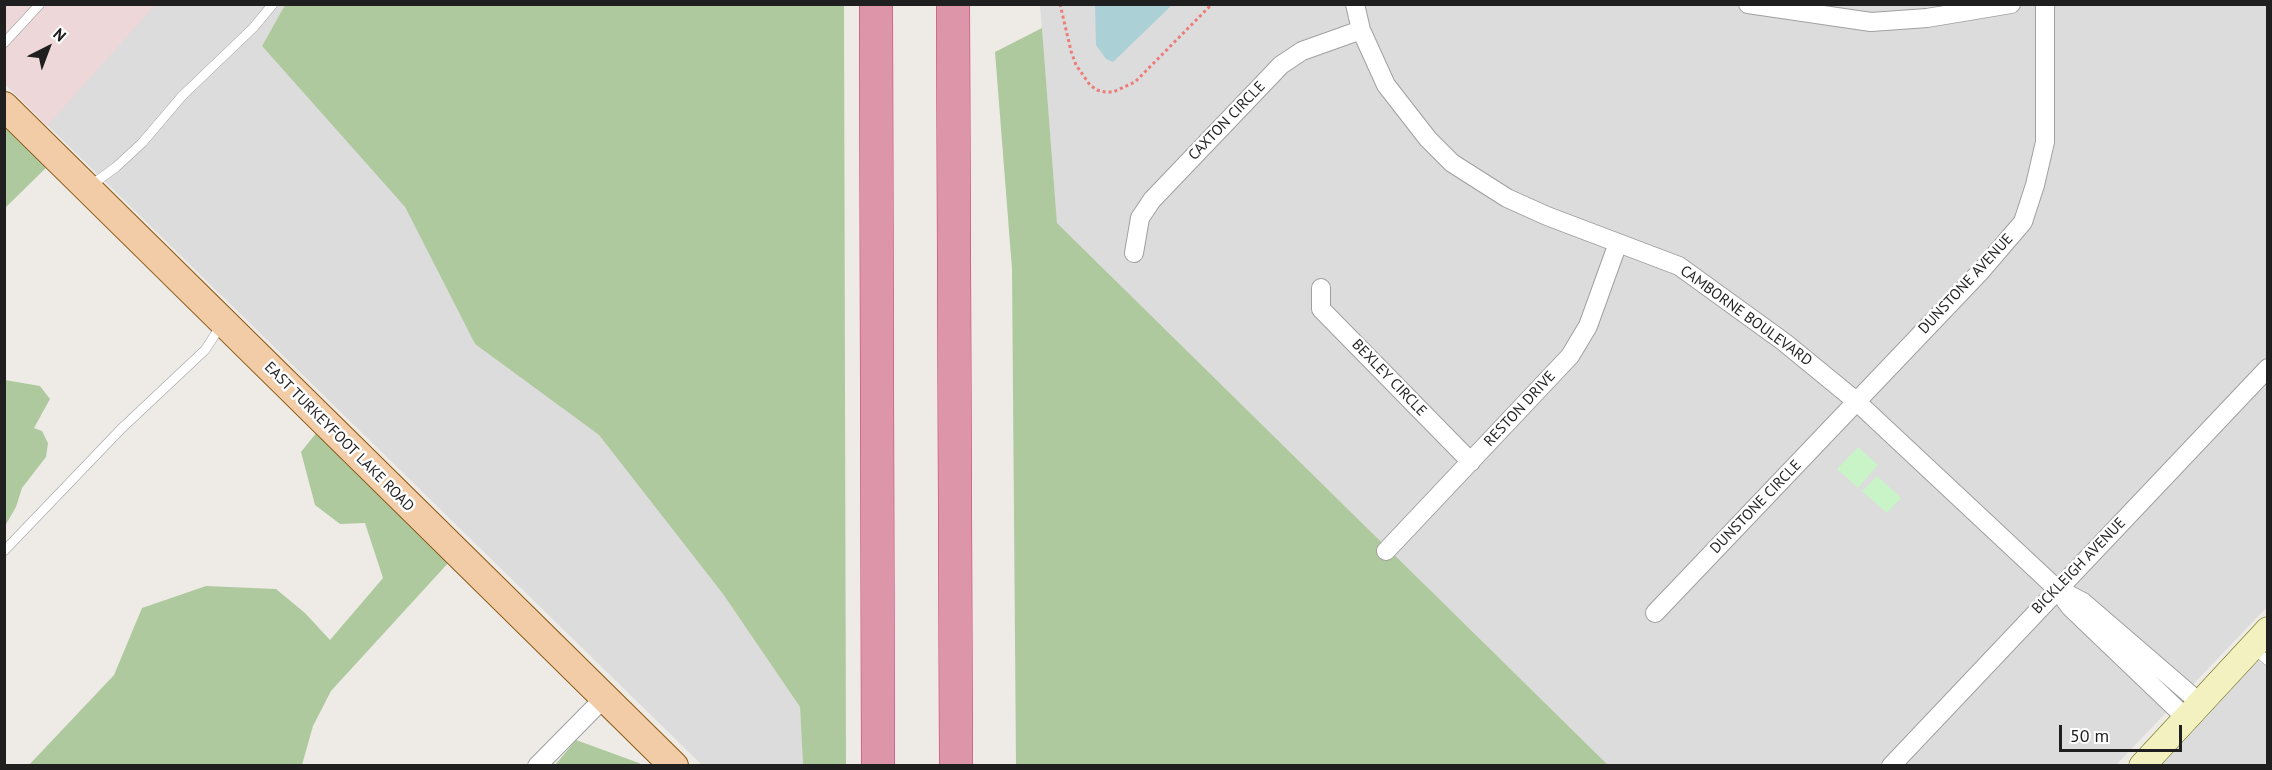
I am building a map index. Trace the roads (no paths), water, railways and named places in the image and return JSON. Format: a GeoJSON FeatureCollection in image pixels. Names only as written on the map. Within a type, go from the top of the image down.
{"type":"FeatureCollection","features":[{"type":"Feature","properties":{"kind":"highway"},"geometry":{"type":"LineString","coordinates":[[876,4],[878,765]]}},
{"type":"Feature","properties":{"kind":"highway"},"geometry":{"type":"LineString","coordinates":[[953,4],[956,765]]}},
{"type":"Feature","properties":{"kind":"main road","name":"EAST TURKEYFOOT LAKE ROAD"},"geometry":{"type":"LineString","coordinates":[[4,106],[674,765]]}},
{"type":"Feature","properties":{"kind":"street","name":"CAMBORNE BOULEVARD"},"geometry":{"type":"LineString","coordinates":[[1355,4],[1361,30],[1386,85],[1428,139],[1452,163],[1507,198],[1679,266],[1693,274],[1784,342],[1856,401],[2057,588],[2083,602],[2193,710]]}},
{"type":"Feature","properties":{"kind":"street"},"geometry":{"type":"LineString","coordinates":[[1757,5],[1871,22],[1927,18],[2011,4]]}},
{"type":"Feature","properties":{"kind":"street","name":"DUNSTONE AVENUE"},"geometry":{"type":"LineString","coordinates":[[1856,401],[1981,272],[2023,222],[2045,142],[2044,4]]}},
{"type":"Feature","properties":{"kind":"street","name":"CAXTON CIRCLE"},"geometry":{"type":"LineString","coordinates":[[1134,253],[1140,218],[1152,200],[1281,65],[1302,51],[1361,30]]}},
{"type":"Feature","properties":{"kind":"street","name":"RESTON DRIVE"},"geometry":{"type":"LineString","coordinates":[[1386,551],[1570,356],[1588,326],[1618,243]]}},
{"type":"Feature","properties":{"kind":"street","name":"BEXLEY CIRCLE"},"geometry":{"type":"LineString","coordinates":[[1322,288],[1321,309],[1470,462]]}},
{"type":"Feature","properties":{"kind":"street","name":"BICKLEIGH AVENUE"},"geometry":{"type":"LineString","coordinates":[[1891,765],[2268,368]]}},
{"type":"Feature","properties":{"kind":"street","name":"DUNSTONE CIRCLE"},"geometry":{"type":"LineString","coordinates":[[1655,613],[1856,401]]}},
{"type":"Feature","properties":{"kind":"street"},"geometry":{"type":"LineString","coordinates":[[2142,765],[2193,710],[2262,646]]}},
{"type":"Feature","properties":{"kind":"street"},"geometry":{"type":"LineString","coordinates":[[537,765],[604,698]]}},
{"type":"Feature","properties":{"kind":"lane"},"geometry":{"type":"LineString","coordinates":[[4,43],[40,4]]}},
{"type":"Feature","properties":{"kind":"lane"},"geometry":{"type":"LineString","coordinates":[[88,188],[142,143],[182,96],[253,28],[273,4]]}},
{"type":"Feature","properties":{"kind":"lane"},"geometry":{"type":"LineString","coordinates":[[4,551],[113,437],[205,350],[223,322]]}},
{"type":"Feature","properties":{"kind":"water"},"geometry":{"type":"Polygon","coordinates":[[[1095,4],[1172,5],[1113,62],[1106,59],[1096,45],[1095,4]]]}}]}
